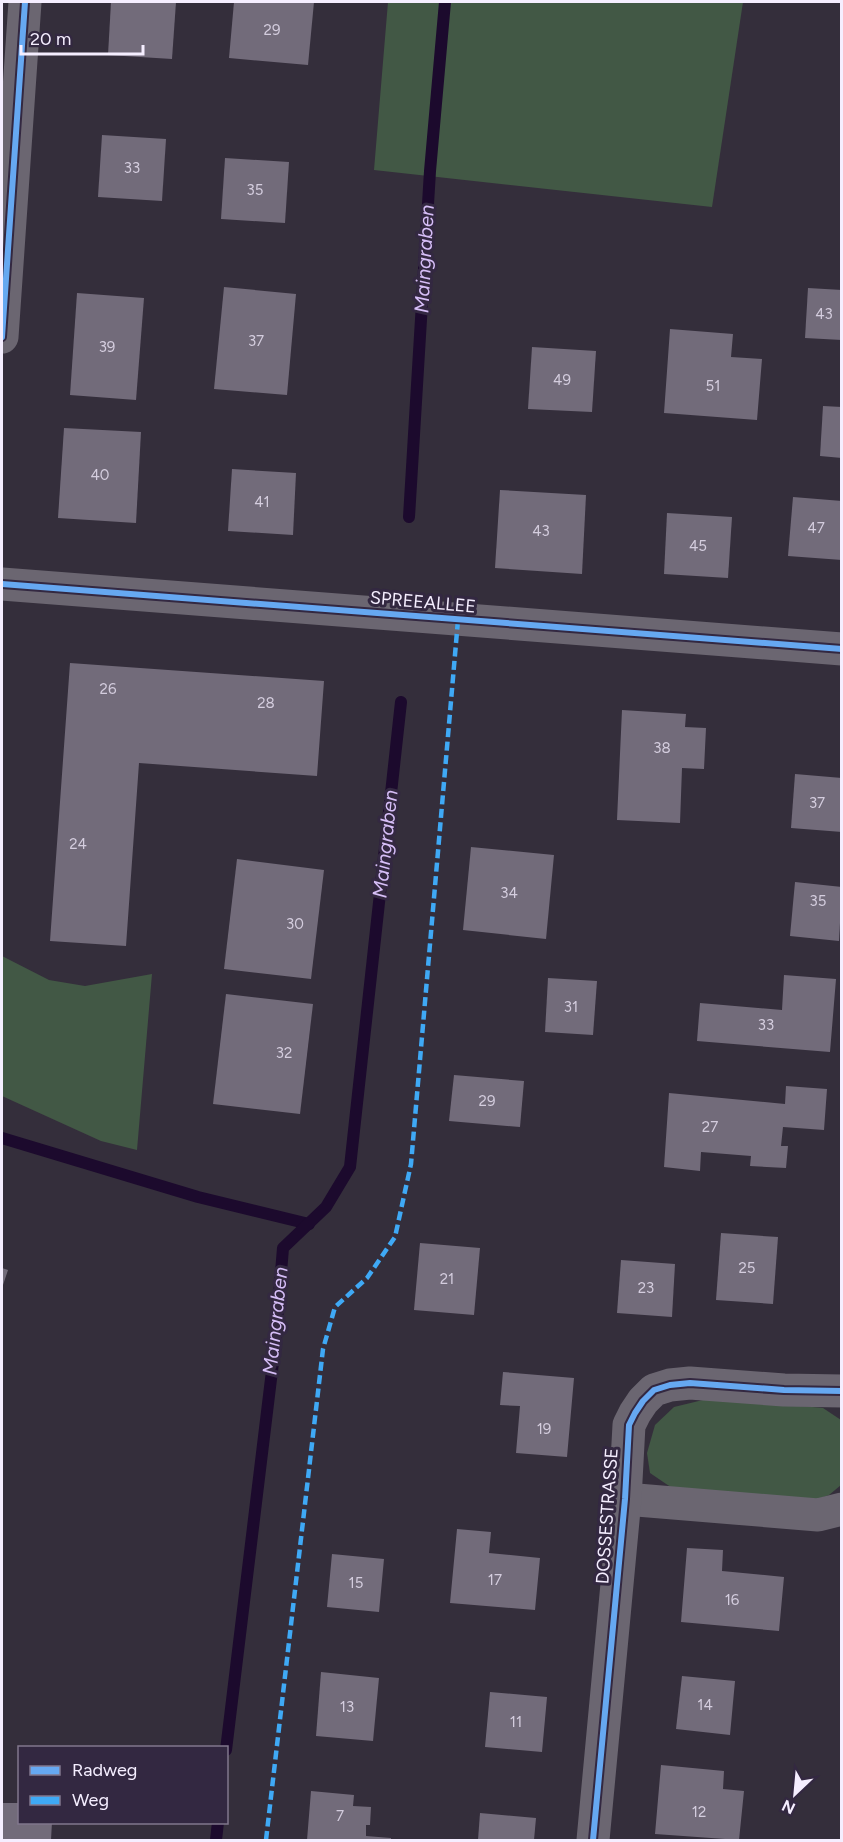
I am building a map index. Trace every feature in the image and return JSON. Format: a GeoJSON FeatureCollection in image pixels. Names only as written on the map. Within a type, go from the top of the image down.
{"type":"FeatureCollection","features":[{"type":"Feature","properties":{"kind":"street"},"geometry":{"type":"LineString","coordinates":[[2,337],[11,63],[25,2]]}},
{"type":"Feature","properties":{"kind":"street","name":"SPREEALLEE"},"geometry":{"type":"LineString","coordinates":[[2,584],[842,649]]}},
{"type":"Feature","properties":{"kind":"street","name":"DOSSESTRASSE"},"geometry":{"type":"LineString","coordinates":[[593,1840],[625,1499],[629,1425],[643,1401],[654,1390],[669,1385],[690,1383],[784,1390],[842,1391]]}},
{"type":"Feature","properties":{"kind":"street","name":"DOSSESTRASSE"},"geometry":{"type":"LineString","coordinates":[[625,1499],[818,1515],[842,1509]]}},
{"type":"Feature","properties":{"kind":"green space"},"geometry":{"type":"Polygon","coordinates":[[[388,2],[743,2],[712,207],[374,170],[388,2]]]}},
{"type":"Feature","properties":{"kind":"green space"},"geometry":{"type":"Polygon","coordinates":[[[2,956],[49,980],[85,986],[152,974],[137,1150],[101,1141],[2,1096],[2,956]]]}},
{"type":"Feature","properties":{"kind":"green space"},"geometry":{"type":"Polygon","coordinates":[[[707,1399],[823,1408],[841,1420],[841,1485],[829,1495],[807,1503],[678,1492],[650,1473],[647,1453],[655,1425],[674,1407],[707,1399]]]}},
{"type":"Feature","properties":{"kind":"building"},"geometry":{"type":"Polygon","coordinates":[[[111,2],[176,2],[172,59],[108,55],[111,2]]]}},
{"type":"Feature","properties":{"kind":"building"},"geometry":{"type":"Polygon","coordinates":[[[234,2],[314,2],[308,65],[229,58],[234,2]]]}},
{"type":"Feature","properties":{"kind":"building"},"geometry":{"type":"Polygon","coordinates":[[[102,135],[166,139],[162,201],[98,197],[102,135]]]}},
{"type":"Feature","properties":{"kind":"building"},"geometry":{"type":"Polygon","coordinates":[[[225,158],[289,162],[285,223],[221,219],[225,158]]]}},
{"type":"Feature","properties":{"kind":"building"},"geometry":{"type":"Polygon","coordinates":[[[224,287],[296,294],[287,395],[214,389],[224,287]]]}},
{"type":"Feature","properties":{"kind":"building"},"geometry":{"type":"Polygon","coordinates":[[[808,288],[842,290],[842,340],[805,338],[808,288]]]}},
{"type":"Feature","properties":{"kind":"building"},"geometry":{"type":"Polygon","coordinates":[[[77,293],[144,298],[136,400],[70,395],[77,293]]]}},
{"type":"Feature","properties":{"kind":"building"},"geometry":{"type":"Polygon","coordinates":[[[670,329],[733,334],[731,357],[762,359],[757,420],[664,413],[670,329]]]}},
{"type":"Feature","properties":{"kind":"building"},"geometry":{"type":"Polygon","coordinates":[[[532,347],[596,351],[592,412],[528,409],[532,347]]]}},
{"type":"Feature","properties":{"kind":"building"},"geometry":{"type":"Polygon","coordinates":[[[823,406],[842,407],[842,458],[820,456],[823,406]]]}},
{"type":"Feature","properties":{"kind":"building"},"geometry":{"type":"Polygon","coordinates":[[[64,428],[141,432],[136,523],[58,518],[64,428]]]}},
{"type":"Feature","properties":{"kind":"building"},"geometry":{"type":"Polygon","coordinates":[[[232,469],[296,473],[293,535],[228,531],[232,469]]]}},
{"type":"Feature","properties":{"kind":"building"},"geometry":{"type":"Polygon","coordinates":[[[500,490],[586,495],[582,574],[495,568],[500,490]]]}},
{"type":"Feature","properties":{"kind":"building"},"geometry":{"type":"Polygon","coordinates":[[[793,497],[842,501],[842,560],[788,556],[793,497]]]}},
{"type":"Feature","properties":{"kind":"building"},"geometry":{"type":"Polygon","coordinates":[[[667,513],[732,517],[728,578],[664,574],[667,513]]]}},
{"type":"Feature","properties":{"kind":"building"},"geometry":{"type":"Polygon","coordinates":[[[70,663],[324,681],[317,776],[139,763],[126,946],[50,941],[70,663]]]}},
{"type":"Feature","properties":{"kind":"building"},"geometry":{"type":"Polygon","coordinates":[[[622,710],[686,714],[685,727],[706,728],[704,769],[682,768],[680,823],[617,820],[622,710]]]}},
{"type":"Feature","properties":{"kind":"building"},"geometry":{"type":"Polygon","coordinates":[[[795,774],[842,778],[842,832],[791,828],[795,774]]]}},
{"type":"Feature","properties":{"kind":"building"},"geometry":{"type":"Polygon","coordinates":[[[471,847],[554,855],[546,939],[463,930],[471,847]]]}},
{"type":"Feature","properties":{"kind":"building"},"geometry":{"type":"Polygon","coordinates":[[[237,859],[324,870],[311,979],[224,969],[237,859]]]}},
{"type":"Feature","properties":{"kind":"building"},"geometry":{"type":"Polygon","coordinates":[[[795,882],[842,887],[839,941],[790,936],[795,882]]]}},
{"type":"Feature","properties":{"kind":"building"},"geometry":{"type":"Polygon","coordinates":[[[784,975],[836,979],[830,1052],[697,1041],[700,1003],[782,1010],[784,975]]]}},
{"type":"Feature","properties":{"kind":"building"},"geometry":{"type":"Polygon","coordinates":[[[548,978],[597,981],[593,1035],[545,1032],[548,978]]]}},
{"type":"Feature","properties":{"kind":"building"},"geometry":{"type":"Polygon","coordinates":[[[226,994],[313,1004],[300,1114],[213,1104],[226,994]]]}},
{"type":"Feature","properties":{"kind":"building"},"geometry":{"type":"Polygon","coordinates":[[[454,1075],[524,1081],[520,1127],[449,1121],[454,1075]]]}},
{"type":"Feature","properties":{"kind":"building"},"geometry":{"type":"Polygon","coordinates":[[[786,1086],[827,1089],[824,1130],[783,1127],[781,1146],[788,1146],[786,1168],[750,1166],[751,1156],[701,1152],[700,1171],[664,1167],[669,1093],[785,1104],[786,1086]]]}},
{"type":"Feature","properties":{"kind":"building"},"geometry":{"type":"Polygon","coordinates":[[[721,1233],[778,1237],[773,1304],[716,1300],[721,1233]]]}},
{"type":"Feature","properties":{"kind":"building"},"geometry":{"type":"Polygon","coordinates":[[[420,1243],[480,1248],[474,1315],[414,1310],[420,1243]]]}},
{"type":"Feature","properties":{"kind":"building"},"geometry":{"type":"Polygon","coordinates":[[[621,1260],[675,1264],[672,1317],[617,1313],[621,1260]]]}},
{"type":"Feature","properties":{"kind":"building"},"geometry":{"type":"Polygon","coordinates":[[[2,1268],[8,1270],[2,1288],[2,1268]]]}},
{"type":"Feature","properties":{"kind":"building"},"geometry":{"type":"Polygon","coordinates":[[[503,1372],[574,1378],[567,1457],[516,1453],[520,1406],[500,1405],[503,1372]]]}},
{"type":"Feature","properties":{"kind":"building"},"geometry":{"type":"Polygon","coordinates":[[[457,1529],[491,1532],[489,1553],[540,1558],[535,1610],[450,1603],[457,1529]]]}},
{"type":"Feature","properties":{"kind":"building"},"geometry":{"type":"Polygon","coordinates":[[[687,1548],[723,1550],[722,1571],[784,1577],[779,1631],[681,1622],[687,1548]]]}},
{"type":"Feature","properties":{"kind":"building"},"geometry":{"type":"Polygon","coordinates":[[[332,1554],[384,1559],[379,1612],[327,1607],[332,1554]]]}},
{"type":"Feature","properties":{"kind":"building"},"geometry":{"type":"Polygon","coordinates":[[[321,1672],[379,1678],[373,1741],[316,1736],[321,1672]]]}},
{"type":"Feature","properties":{"kind":"building"},"geometry":{"type":"Polygon","coordinates":[[[682,1676],[735,1681],[730,1735],[676,1729],[682,1676]]]}},
{"type":"Feature","properties":{"kind":"building"},"geometry":{"type":"Polygon","coordinates":[[[490,1692],[547,1697],[542,1752],[485,1747],[490,1692]]]}},
{"type":"Feature","properties":{"kind":"building"},"geometry":{"type":"Polygon","coordinates":[[[661,1765],[724,1771],[723,1789],[744,1791],[739,1840],[655,1834],[661,1765]]]}},
{"type":"Feature","properties":{"kind":"building"},"geometry":{"type":"Polygon","coordinates":[[[311,1791],[354,1795],[353,1806],[371,1807],[370,1825],[366,1825],[366,1836],[391,1838],[391,1840],[307,1840],[311,1791]]]}},
{"type":"Feature","properties":{"kind":"building"},"geometry":{"type":"Polygon","coordinates":[[[2,1803],[18,1803],[18,1824],[52,1824],[51,1840],[2,1840],[2,1803]]]}},
{"type":"Feature","properties":{"kind":"building"},"geometry":{"type":"Polygon","coordinates":[[[480,1813],[536,1818],[534,1840],[478,1840],[480,1813]]]}},
{"type":"Feature","properties":{"kind":"waterway","name":"Maingraben"},"geometry":{"type":"LineString","coordinates":[[409,517],[430,171],[445,2]]}},
{"type":"Feature","properties":{"kind":"waterway","name":"Maingraben"},"geometry":{"type":"LineString","coordinates":[[226,1746],[275,1346],[283,1248],[326,1207],[350,1167],[401,702]]}},
{"type":"Feature","properties":{"kind":"waterway"},"geometry":{"type":"LineString","coordinates":[[2,1138],[198,1197],[309,1224]]}},
{"type":"Feature","properties":{"kind":"waterway","name":"Maingraben"},"geometry":{"type":"LineString","coordinates":[[216,1840],[218,1824]]}},
{"type":"Feature","properties":{"kind":"marked path"},"geometry":{"type":"LineString","coordinates":[[266,1840],[323,1349],[335,1307],[367,1278],[395,1237],[411,1164],[458,620]]}},
{"type":"Feature","properties":{"kind":"cycle path"},"geometry":{"type":"LineString","coordinates":[[2,337],[25,2]]}},
{"type":"Feature","properties":{"kind":"cycle path"},"geometry":{"type":"LineString","coordinates":[[2,584],[842,649]]}},
{"type":"Feature","properties":{"kind":"cycle path"},"geometry":{"type":"LineString","coordinates":[[593,1840],[625,1499],[629,1425],[635,1413],[654,1390],[670,1385],[690,1383],[784,1390],[842,1391]]}}]}
